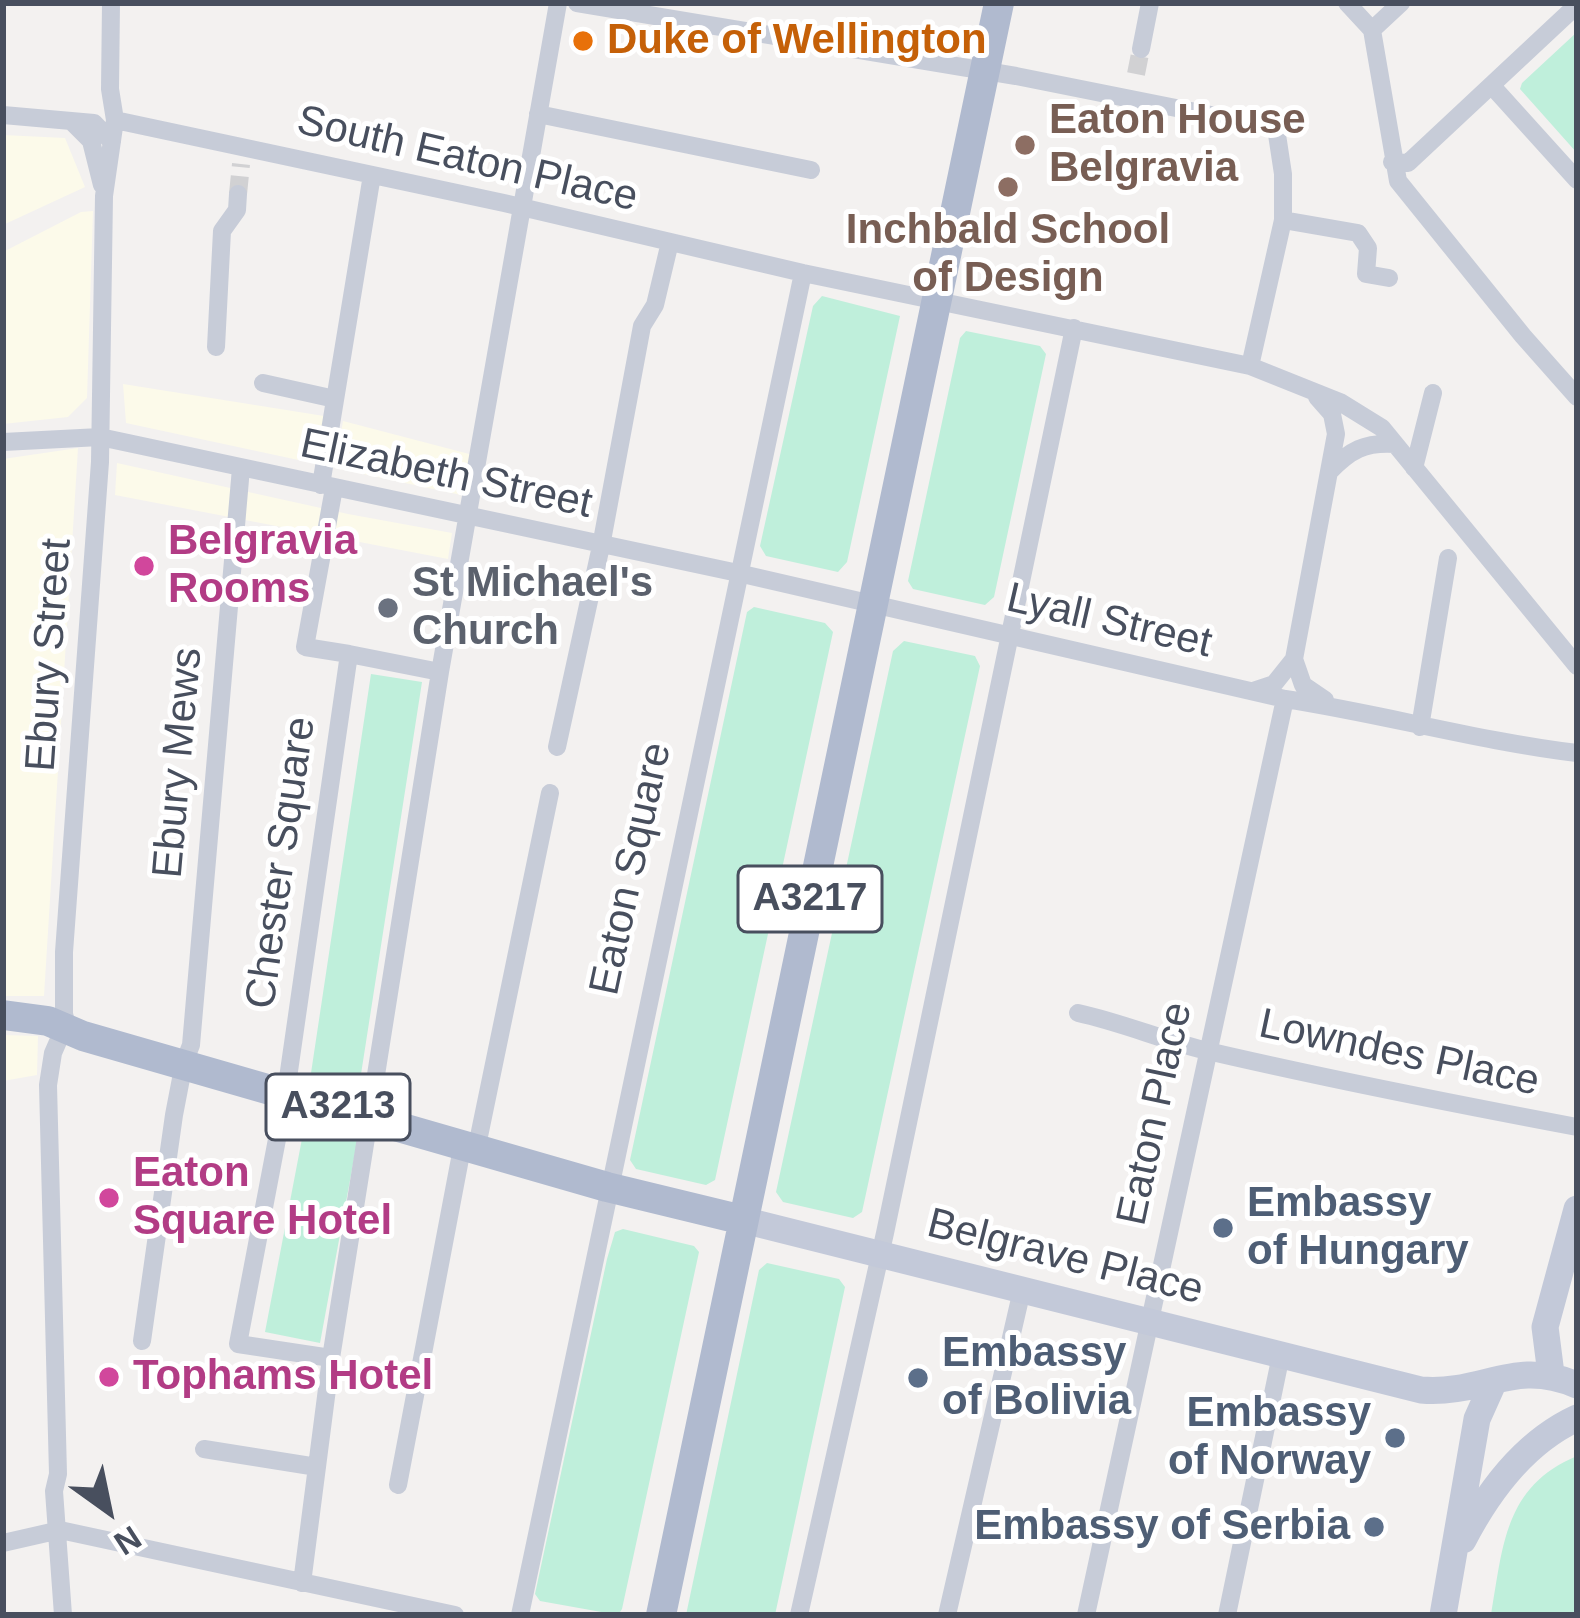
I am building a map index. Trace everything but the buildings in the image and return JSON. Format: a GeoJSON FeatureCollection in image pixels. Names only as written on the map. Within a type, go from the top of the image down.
{"type":"FeatureCollection","features":[{"type":"Feature","properties":{"kind":"main road","name":"A3217"},"geometry":{"type":"LineString","coordinates":[[661,1615],[999,3]]}},
{"type":"Feature","properties":{"kind":"main road","name":"A3213"},"geometry":{"type":"LineString","coordinates":[[3,1015],[48,1021],[607,1187],[743,1220]]}},
{"type":"Feature","properties":{"kind":"main road"},"geometry":{"type":"LineString","coordinates":[[1443,1615],[1478,1419],[1501,1378],[1545,1327],[1577,1209]]}},
{"type":"Feature","properties":{"kind":"main road","name":"Belgrave Place"},"geometry":{"type":"LineString","coordinates":[[743,1220],[1420,1390],[1452,1390],[1501,1378],[1564,1379]]}},
{"type":"Feature","properties":{"kind":"main road"},"geometry":{"type":"LineString","coordinates":[[1545,1327],[1564,1379]]}},
{"type":"Feature","properties":{"kind":"main road"},"geometry":{"type":"LineString","coordinates":[[1454,1560],[1473,1520],[1522,1456],[1577,1418]]}},
{"type":"Feature","properties":{"kind":"street","name":"Ebury Street"},"geometry":{"type":"LineString","coordinates":[[63,1615],[54,1491],[58,1474],[56,1311],[48,1090],[53,1053],[68,1030],[64,952],[100,436],[104,196],[115,120],[110,89],[111,3]]}},
{"type":"Feature","properties":{"kind":"street"},"geometry":{"type":"LineString","coordinates":[[302,1583],[331,1358],[440,672],[558,3]]}},
{"type":"Feature","properties":{"kind":"street"},"geometry":{"type":"LineString","coordinates":[[577,3],[985,72],[1276,128],[1283,220],[1250,366]]}},
{"type":"Feature","properties":{"kind":"street"},"geometry":{"type":"LineString","coordinates":[[1141,49],[1150,3]]}},
{"type":"Feature","properties":{"kind":"street"},"geometry":{"type":"LineString","coordinates":[[1347,3],[1372,30],[1398,182],[1577,397]]}},
{"type":"Feature","properties":{"kind":"street"},"geometry":{"type":"LineString","coordinates":[[1372,30],[1401,3]]}},
{"type":"Feature","properties":{"kind":"street"},"geometry":{"type":"LineString","coordinates":[[720,26],[724,5]]}},
{"type":"Feature","properties":{"kind":"street"},"geometry":{"type":"LineString","coordinates":[[1392,162],[1408,163],[1577,5]]}},
{"type":"Feature","properties":{"kind":"street"},"geometry":{"type":"LineString","coordinates":[[1130,98],[1136,74]]}},
{"type":"Feature","properties":{"kind":"street"},"geometry":{"type":"LineString","coordinates":[[1492,86],[1577,180]]}},
{"type":"Feature","properties":{"kind":"street"},"geometry":{"type":"LineString","coordinates":[[94,123],[110,89]]}},
{"type":"Feature","properties":{"kind":"street"},"geometry":{"type":"LineString","coordinates":[[538,114],[811,170]]}},
{"type":"Feature","properties":{"kind":"street"},"geometry":{"type":"LineString","coordinates":[[3,116],[94,123],[112,142]]}},
{"type":"Feature","properties":{"kind":"street","name":"Ebury Street"},"geometry":{"type":"LineString","coordinates":[[67,118],[91,141],[104,196]]}},
{"type":"Feature","properties":{"kind":"street","name":"South Eaton Place"},"geometry":{"type":"LineString","coordinates":[[115,120],[242,156],[373,175],[803,273]]}},
{"type":"Feature","properties":{"kind":"street"},"geometry":{"type":"LineString","coordinates":[[373,175],[335,399],[304,647],[440,672]]}},
{"type":"Feature","properties":{"kind":"street"},"geometry":{"type":"LineString","coordinates":[[216,347],[222,235],[237,210],[238,194]]}},
{"type":"Feature","properties":{"kind":"street"},"geometry":{"type":"LineString","coordinates":[[1283,220],[1358,233],[1368,248],[1366,274],[1389,278]]}},
{"type":"Feature","properties":{"kind":"street"},"geometry":{"type":"LineString","coordinates":[[557,747],[642,326],[655,305],[670,242]]}},
{"type":"Feature","properties":{"kind":"street"},"geometry":{"type":"LineString","coordinates":[[803,273],[1250,366],[1360,411],[1382,428],[1577,666]]}},
{"type":"Feature","properties":{"kind":"street","name":"Eaton Square"},"geometry":{"type":"LineString","coordinates":[[520,1615],[803,273]]}},
{"type":"Feature","properties":{"kind":"street"},"geometry":{"type":"LineString","coordinates":[[799,1615],[880,1255],[1074,328]]}},
{"type":"Feature","properties":{"kind":"street"},"geometry":{"type":"LineString","coordinates":[[263,382],[335,399]]}},
{"type":"Feature","properties":{"kind":"street"},"geometry":{"type":"LineString","coordinates":[[1253,691],[1274,684],[1294,659],[1336,434],[1332,414],[1314,393]]}},
{"type":"Feature","properties":{"kind":"street"},"geometry":{"type":"LineString","coordinates":[[1414,468],[1433,393]]}},
{"type":"Feature","properties":{"kind":"street","name":"Elizabeth Street"},"geometry":{"type":"LineString","coordinates":[[3,442],[100,436],[872,604]]}},
{"type":"Feature","properties":{"kind":"street"},"geometry":{"type":"LineString","coordinates":[[1329,472],[1357,447],[1372,442],[1395,444]]}},
{"type":"Feature","properties":{"kind":"street","name":"Ebury Mews"},"geometry":{"type":"LineString","coordinates":[[142,1341],[184,1063],[191,1045],[241,468]]}},
{"type":"Feature","properties":{"kind":"street"},"geometry":{"type":"LineString","coordinates":[[1420,727],[1448,558]]}},
{"type":"Feature","properties":{"kind":"street","name":"Lyall Street"},"geometry":{"type":"LineString","coordinates":[[872,604],[1420,727],[1577,753]]}},
{"type":"Feature","properties":{"kind":"street","name":"Chester Square"},"geometry":{"type":"LineString","coordinates":[[331,1358],[238,1344],[286,1092],[349,654]]}},
{"type":"Feature","properties":{"kind":"street"},"geometry":{"type":"LineString","coordinates":[[1294,659],[1304,685],[1332,704]]}},
{"type":"Feature","properties":{"kind":"street","name":"Eaton Place"},"geometry":{"type":"LineString","coordinates":[[1086,1615],[1285,698]]}},
{"type":"Feature","properties":{"kind":"street"},"geometry":{"type":"LineString","coordinates":[[398,1485],[550,794]]}},
{"type":"Feature","properties":{"kind":"street","name":"Lowndes Place"},"geometry":{"type":"LineString","coordinates":[[1078,1013],[1206,1051],[1577,1127]]}},
{"type":"Feature","properties":{"kind":"street"},"geometry":{"type":"LineString","coordinates":[[946,1615],[1022,1290]]}},
{"type":"Feature","properties":{"kind":"street"},"geometry":{"type":"LineString","coordinates":[[1227,1615],[1281,1355]]}},
{"type":"Feature","properties":{"kind":"street"},"geometry":{"type":"LineString","coordinates":[[204,1449],[317,1467]]}},
{"type":"Feature","properties":{"kind":"street"},"geometry":{"type":"LineString","coordinates":[[3,1543],[59,1530],[455,1615]]}},
{"type":"Feature","properties":{"kind":"shaded area"},"geometry":{"type":"Polygon","coordinates":[[[3,135],[65,138],[85,187],[3,225],[3,135]]]}},
{"type":"Feature","properties":{"kind":"shaded area"},"geometry":{"type":"Polygon","coordinates":[[[93,211],[87,398],[68,417],[3,424],[3,252],[81,212],[93,211]]]}},
{"type":"Feature","properties":{"kind":"shaded area"},"geometry":{"type":"Polygon","coordinates":[[[123,384],[324,416],[317,464],[126,423],[123,384]]]}},
{"type":"Feature","properties":{"kind":"shaded area"},"geometry":{"type":"Polygon","coordinates":[[[343,421],[473,455],[466,496],[335,468],[343,421]]]}},
{"type":"Feature","properties":{"kind":"shaded area"},"geometry":{"type":"Polygon","coordinates":[[[78,448],[44,996],[3,996],[3,459],[78,448]]]}},
{"type":"Feature","properties":{"kind":"shaded area"},"geometry":{"type":"Polygon","coordinates":[[[117,463],[452,533],[448,559],[115,495],[117,463]]]}},
{"type":"Feature","properties":{"kind":"shaded area"},"geometry":{"type":"Polygon","coordinates":[[[3,1035],[38,1036],[37,1075],[3,1081],[3,1035]]]}},
{"type":"Feature","properties":{"kind":"green space"},"geometry":{"type":"Polygon","coordinates":[[[1577,32],[1577,153],[1520,89],[1577,32]]]}},
{"type":"Feature","properties":{"kind":"green space"},"geometry":{"type":"Polygon","coordinates":[[[822,296],[900,316],[847,562],[838,572],[766,556],[760,546],[813,306],[822,296]]]}},
{"type":"Feature","properties":{"kind":"green space"},"geometry":{"type":"Polygon","coordinates":[[[966,331],[1040,346],[1046,354],[994,597],[985,605],[913,589],[908,581],[960,338],[966,331]]]}},
{"type":"Feature","properties":{"kind":"green space"},"geometry":{"type":"Polygon","coordinates":[[[754,607],[825,623],[833,632],[715,1180],[706,1185],[636,1169],[630,1160],[747,612],[754,607]]]}},
{"type":"Feature","properties":{"kind":"green space"},"geometry":{"type":"Polygon","coordinates":[[[904,641],[975,656],[980,666],[862,1212],[853,1218],[783,1202],[776,1192],[893,651],[904,641]]]}},
{"type":"Feature","properties":{"kind":"green space"},"geometry":{"type":"Polygon","coordinates":[[[371,674],[422,682],[359,1087],[311,1073],[371,674]]]}},
{"type":"Feature","properties":{"kind":"green space"},"geometry":{"type":"Polygon","coordinates":[[[305,1123],[358,1137],[320,1343],[265,1332],[305,1123]]]}},
{"type":"Feature","properties":{"kind":"green space"},"geometry":{"type":"Polygon","coordinates":[[[623,1229],[694,1246],[699,1252],[618,1615],[540,1601],[535,1594],[607,1259],[615,1232],[623,1229]]]}},
{"type":"Feature","properties":{"kind":"green space"},"geometry":{"type":"Polygon","coordinates":[[[767,1263],[839,1279],[845,1287],[775,1615],[686,1615],[759,1270],[767,1263]]]}},
{"type":"Feature","properties":{"kind":"green space"},"geometry":{"type":"Polygon","coordinates":[[[1577,1456],[1577,1615],[1491,1615],[1504,1543],[1521,1502],[1534,1484],[1577,1456]]]}},
{"type":"Feature","properties":{"kind":"tunnel"},"geometry":{"type":"LineString","coordinates":[[1136,74],[1141,49]]}},
{"type":"Feature","properties":{"kind":"tunnel"},"geometry":{"type":"LineString","coordinates":[[238,194],[241,164]]}},
{"type":"Feature","properties":{"kind":"place","name":"Duke of Wellington"},"geometry":{"type":"Point","coordinates":[583,41]}},
{"type":"Feature","properties":{"kind":"place","name":"Eaton House Belgravia"},"geometry":{"type":"Point","coordinates":[1025,145]}},
{"type":"Feature","properties":{"kind":"place","name":"Inchbald School of Design"},"geometry":{"type":"Point","coordinates":[1008,187]}},
{"type":"Feature","properties":{"kind":"place","name":"Belgravia Rooms"},"geometry":{"type":"Point","coordinates":[144,566]}},
{"type":"Feature","properties":{"kind":"place","name":"St Michael's Church"},"geometry":{"type":"Point","coordinates":[388,608]}},
{"type":"Feature","properties":{"kind":"place","name":"Eaton Square Hotel"},"geometry":{"type":"Point","coordinates":[109,1198]}},
{"type":"Feature","properties":{"kind":"place","name":"Embassy of Hungary"},"geometry":{"type":"Point","coordinates":[1223,1228]}},
{"type":"Feature","properties":{"kind":"place","name":"Tophams Hotel"},"geometry":{"type":"Point","coordinates":[109,1377]}},
{"type":"Feature","properties":{"kind":"place","name":"Embassy of Bolivia"},"geometry":{"type":"Point","coordinates":[918,1378]}},
{"type":"Feature","properties":{"kind":"place","name":"Embassy of Norway"},"geometry":{"type":"Point","coordinates":[1395,1438]}},
{"type":"Feature","properties":{"kind":"place","name":"Embassy of Serbia"},"geometry":{"type":"Point","coordinates":[1374,1527]}}]}
